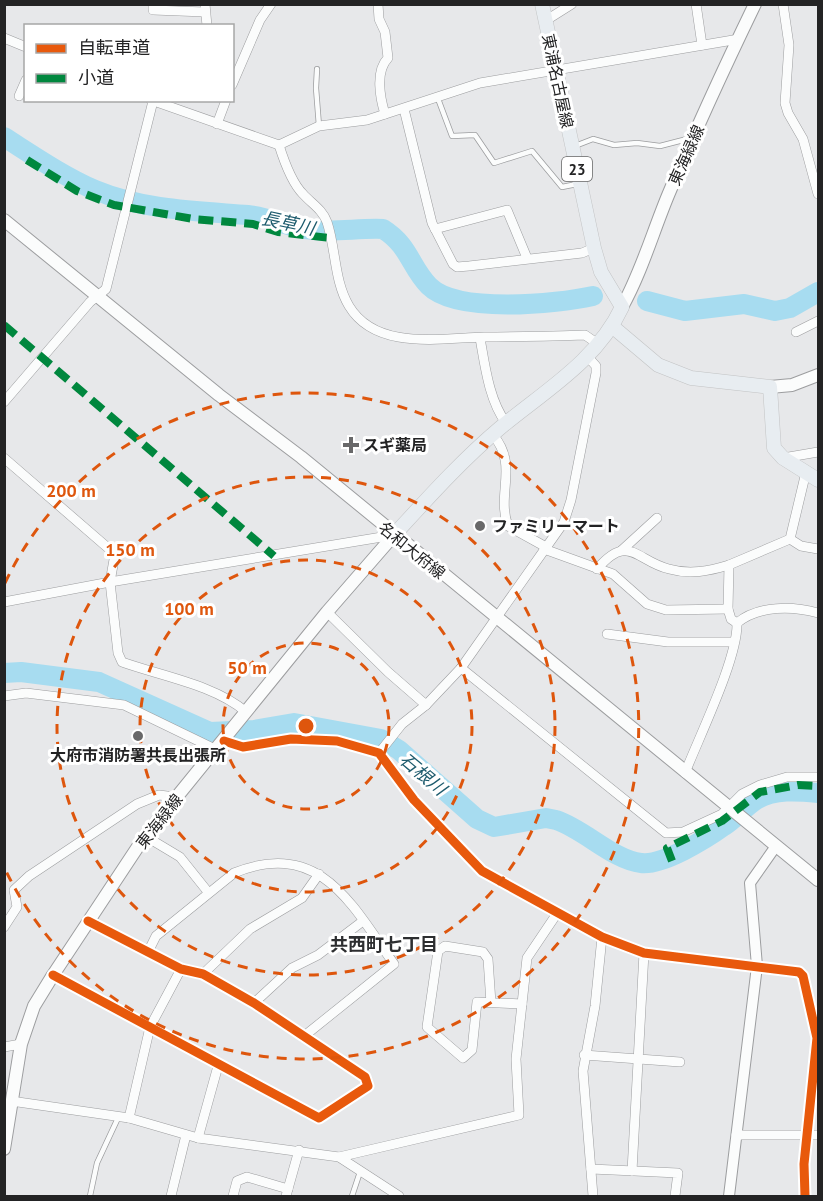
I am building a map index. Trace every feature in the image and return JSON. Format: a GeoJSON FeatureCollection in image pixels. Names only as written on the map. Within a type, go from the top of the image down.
{"type":"FeatureCollection","features":[{"type":"Feature","properties":{"kind":"main road","name":"東浦名古屋線"},"geometry":{"type":"LineString","coordinates":[[542,4],[594,248],[602,272],[622,307]]}},
{"type":"Feature","properties":{"kind":"main road","name":"東海緑線"},"geometry":{"type":"LineString","coordinates":[[622,307],[637,280],[650,240],[693,139],[755,4]]}},
{"type":"Feature","properties":{"kind":"main road","name":"名和大府線"},"geometry":{"type":"LineString","coordinates":[[4,220],[819,880]]}},
{"type":"Feature","properties":{"kind":"main road"},"geometry":{"type":"LineString","coordinates":[[394,536],[455,468],[587,356],[613,327],[622,307]]}},
{"type":"Feature","properties":{"kind":"main road"},"geometry":{"type":"LineString","coordinates":[[613,327],[658,365],[691,378],[770,387],[792,385],[819,375]]}},
{"type":"Feature","properties":{"kind":"main road"},"geometry":{"type":"LineString","coordinates":[[770,387],[774,448],[783,458],[819,480]]}},
{"type":"Feature","properties":{"kind":"main road","name":"東海緑線"},"geometry":{"type":"LineString","coordinates":[[4,1149],[21,1044],[34,1006],[53,975],[145,836],[327,612],[394,536]]}},
{"type":"Feature","properties":{"kind":"street"},"geometry":{"type":"LineString","coordinates":[[153,4],[153,10],[205,8],[207,24]]}},
{"type":"Feature","properties":{"kind":"street"},"geometry":{"type":"LineString","coordinates":[[234,80],[260,20],[271,4]]}},
{"type":"Feature","properties":{"kind":"street"},"geometry":{"type":"LineString","coordinates":[[378,4],[379,19],[386,32],[388,58],[381,65],[380,73],[385,114]]}},
{"type":"Feature","properties":{"kind":"street"},"geometry":{"type":"LineString","coordinates":[[545,21],[572,4]]}},
{"type":"Feature","properties":{"kind":"street"},"geometry":{"type":"LineString","coordinates":[[696,4],[702,45]]}},
{"type":"Feature","properties":{"kind":"street"},"geometry":{"type":"LineString","coordinates":[[783,4],[789,45],[785,103],[804,139],[819,194]]}},
{"type":"Feature","properties":{"kind":"street"},"geometry":{"type":"LineString","coordinates":[[4,38],[24,46]]}},
{"type":"Feature","properties":{"kind":"street"},"geometry":{"type":"LineString","coordinates":[[155,102],[279,145],[320,126],[367,120],[404,109],[436,95],[480,83],[738,39]]}},
{"type":"Feature","properties":{"kind":"street"},"geometry":{"type":"LineString","coordinates":[[20,96],[24,85]]}},
{"type":"Feature","properties":{"kind":"street"},"geometry":{"type":"LineString","coordinates":[[4,402],[106,289],[128,208],[152,102]]}},
{"type":"Feature","properties":{"kind":"street"},"geometry":{"type":"LineString","coordinates":[[217,124],[225,102]]}},
{"type":"Feature","properties":{"kind":"street"},"geometry":{"type":"LineString","coordinates":[[404,109],[435,229],[453,264],[457,267],[582,253],[594,248]]}},
{"type":"Feature","properties":{"kind":"street"},"geometry":{"type":"LineString","coordinates":[[279,145],[283,158],[302,193],[321,212],[327,223],[342,292],[358,320],[373,329],[430,342],[585,335],[598,344]]}},
{"type":"Feature","properties":{"kind":"street"},"geometry":{"type":"LineString","coordinates":[[435,229],[507,210],[527,258]]}},
{"type":"Feature","properties":{"kind":"street"},"geometry":{"type":"LineString","coordinates":[[796,332],[819,321]]}},
{"type":"Feature","properties":{"kind":"street"},"geometry":{"type":"LineString","coordinates":[[480,338],[498,413],[506,423]]}},
{"type":"Feature","properties":{"kind":"street"},"geometry":{"type":"LineString","coordinates":[[379,753],[402,724],[426,705],[461,668],[564,522],[571,500],[596,373],[596,366],[587,356]]}},
{"type":"Feature","properties":{"kind":"street"},"geometry":{"type":"LineString","coordinates":[[493,435],[502,445],[507,463],[505,514],[508,526],[545,548],[618,577],[647,604],[666,610],[728,609]]}},
{"type":"Feature","properties":{"kind":"street"},"geometry":{"type":"LineString","coordinates":[[783,458],[819,452]]}},
{"type":"Feature","properties":{"kind":"street"},"geometry":{"type":"LineString","coordinates":[[4,458],[115,554],[110,582],[118,653],[123,662],[216,692],[243,715]]}},
{"type":"Feature","properties":{"kind":"street"},"geometry":{"type":"LineString","coordinates":[[790,539],[806,472]]}},
{"type":"Feature","properties":{"kind":"street"},"geometry":{"type":"LineString","coordinates":[[597,569],[657,518]]}},
{"type":"Feature","properties":{"kind":"street"},"geometry":{"type":"LineString","coordinates":[[4,602],[110,582],[394,536]]}},
{"type":"Feature","properties":{"kind":"street"},"geometry":{"type":"LineString","coordinates":[[790,539],[801,546],[819,549]]}},
{"type":"Feature","properties":{"kind":"street"},"geometry":{"type":"LineString","coordinates":[[622,550],[637,552],[659,566],[684,572],[703,572],[729,565],[790,539]]}},
{"type":"Feature","properties":{"kind":"street"},"geometry":{"type":"LineString","coordinates":[[729,565],[728,609],[731,619],[737,623]]}},
{"type":"Feature","properties":{"kind":"street"},"geometry":{"type":"LineString","coordinates":[[685,773],[734,642],[737,623],[743,618],[778,608],[803,609],[819,613]]}},
{"type":"Feature","properties":{"kind":"street"},"geometry":{"type":"LineString","coordinates":[[327,612],[388,672],[426,705]]}},
{"type":"Feature","properties":{"kind":"street"},"geometry":{"type":"LineString","coordinates":[[608,634],[668,642],[734,642]]}},
{"type":"Feature","properties":{"kind":"street"},"geometry":{"type":"LineString","coordinates":[[461,668],[666,833],[682,832],[722,814],[760,784],[787,777],[819,777]]}},
{"type":"Feature","properties":{"kind":"street"},"geometry":{"type":"LineString","coordinates":[[4,696],[26,693],[124,705],[222,743],[243,747],[291,739],[337,741],[379,753],[414,800],[482,871],[602,937],[644,953],[799,972],[803,976],[817,1038],[816,1068],[804,1164],[805,1197]]}},
{"type":"Feature","properties":{"kind":"street"},"geometry":{"type":"LineString","coordinates":[[4,927],[17,907],[15,890],[29,876],[137,804],[159,795],[174,801]]}},
{"type":"Feature","properties":{"kind":"street"},"geometry":{"type":"LineString","coordinates":[[145,836],[180,858],[208,892]]}},
{"type":"Feature","properties":{"kind":"street"},"geometry":{"type":"LineString","coordinates":[[729,1197],[757,966],[750,883],[776,846]]}},
{"type":"Feature","properties":{"kind":"street"},"geometry":{"type":"LineString","coordinates":[[148,952],[156,936],[234,873],[250,867],[270,864],[286,865],[319,874],[333,883],[394,964],[303,1036]]}},
{"type":"Feature","properties":{"kind":"street"},"geometry":{"type":"LineString","coordinates":[[202,974],[250,928],[302,898],[319,874]]}},
{"type":"Feature","properties":{"kind":"street"},"geometry":{"type":"LineString","coordinates":[[339,1157],[519,1115],[516,1059],[527,958],[558,912]]}},
{"type":"Feature","properties":{"kind":"street"},"geometry":{"type":"LineString","coordinates":[[53,975],[218,1066],[319,1118],[368,1086],[365,1077],[254,1003],[202,974],[182,969],[88,921]]}},
{"type":"Feature","properties":{"kind":"street"},"geometry":{"type":"LineString","coordinates":[[254,1003],[292,968],[318,955],[363,921]]}},
{"type":"Feature","properties":{"kind":"street"},"geometry":{"type":"LineString","coordinates":[[593,1197],[584,1055],[595,1006],[602,937]]}},
{"type":"Feature","properties":{"kind":"street"},"geometry":{"type":"LineString","coordinates":[[491,1002],[488,959],[483,952],[445,946],[438,951],[427,1027],[463,1058],[472,1050],[477,1002],[522,1004]]}},
{"type":"Feature","properties":{"kind":"street"},"geometry":{"type":"LineString","coordinates":[[632,1171],[644,953]]}},
{"type":"Feature","properties":{"kind":"street"},"geometry":{"type":"LineString","coordinates":[[129,1118],[150,1027],[182,969]]}},
{"type":"Feature","properties":{"kind":"street"},"geometry":{"type":"LineString","coordinates":[[4,1047],[21,1044]]}},
{"type":"Feature","properties":{"kind":"street"},"geometry":{"type":"LineString","coordinates":[[584,1055],[680,1062]]}},
{"type":"Feature","properties":{"kind":"street"},"geometry":{"type":"LineString","coordinates":[[198,1138],[218,1066]]}},
{"type":"Feature","properties":{"kind":"street"},"geometry":{"type":"LineString","coordinates":[[11,1101],[129,1118],[198,1138],[339,1157],[399,1197]]}},
{"type":"Feature","properties":{"kind":"street"},"geometry":{"type":"LineString","coordinates":[[171,1197],[186,1135]]}},
{"type":"Feature","properties":{"kind":"street"},"geometry":{"type":"LineString","coordinates":[[736,1135],[819,1136]]}},
{"type":"Feature","properties":{"kind":"street"},"geometry":{"type":"LineString","coordinates":[[233,1197],[237,1181],[247,1177],[287,1193],[299,1150]]}},
{"type":"Feature","properties":{"kind":"street"},"geometry":{"type":"LineString","coordinates":[[591,1169],[678,1173],[675,1197]]}},
{"type":"Feature","properties":{"kind":"lane"},"geometry":{"type":"LineString","coordinates":[[317,69],[316,87],[320,126]]}},
{"type":"Feature","properties":{"kind":"lane"},"geometry":{"type":"LineString","coordinates":[[436,95],[452,136],[475,135],[494,163],[532,151],[562,188],[580,183]]}},
{"type":"Feature","properties":{"kind":"lane"},"geometry":{"type":"LineString","coordinates":[[572,147],[593,139],[614,146],[637,143],[660,146],[688,136],[693,139]]}},
{"type":"Feature","properties":{"kind":"lane"},"geometry":{"type":"LineString","coordinates":[[90,1197],[97,1163],[118,1118]]}},
{"type":"Feature","properties":{"kind":"lane"},"geometry":{"type":"LineString","coordinates":[[352,1197],[360,1169]]}},
{"type":"Feature","properties":{"kind":"waterway","name":"長草川"},"geometry":{"type":"LineString","coordinates":[[4,137],[83,184],[113,197],[132,202],[151,206],[256,216],[306,229],[331,231],[383,229],[399,242],[429,286],[443,295],[461,300],[483,304],[532,304],[593,296]]}},
{"type":"Feature","properties":{"kind":"waterway","name":"長草川"},"geometry":{"type":"LineString","coordinates":[[647,301],[685,311],[744,304],[775,311],[790,308],[818,292]]}},
{"type":"Feature","properties":{"kind":"waterway","name":"石根川"},"geometry":{"type":"LineString","coordinates":[[4,673],[21,672],[99,682],[210,732],[254,730],[294,723],[381,739],[399,750],[477,819],[494,827],[546,818],[556,820],[567,824],[620,856],[641,863],[650,863],[672,856],[695,844],[728,823],[763,796],[786,792],[818,793]]}},
{"type":"Feature","properties":{"kind":"marked path"},"geometry":{"type":"LineString","coordinates":[[27,160],[77,191],[114,205],[193,219],[253,224],[278,232],[330,238]]}},
{"type":"Feature","properties":{"kind":"marked path"},"geometry":{"type":"LineString","coordinates":[[4,325],[274,556]]}},
{"type":"Feature","properties":{"kind":"marked path"},"geometry":{"type":"LineString","coordinates":[[672,861],[667,848],[722,821],[760,792],[798,785],[818,786]]}},
{"type":"Feature","properties":{"kind":"cycle path"},"geometry":{"type":"LineString","coordinates":[[224,741],[243,747],[291,739],[337,741],[379,753],[414,800],[482,871],[602,937],[644,953],[799,972],[803,976],[817,1038],[804,1164],[805,1196]]}},
{"type":"Feature","properties":{"kind":"cycle path"},"geometry":{"type":"LineString","coordinates":[[53,975],[319,1118],[368,1086],[365,1077],[254,1003],[203,974],[181,969],[88,921]]}},
{"type":"Feature","properties":{"kind":"place","name":"スギ薬局"},"geometry":{"type":"Point","coordinates":[351,445]}},
{"type":"Feature","properties":{"kind":"place","name":"ファミリーマート"},"geometry":{"type":"Point","coordinates":[480,526]}},
{"type":"Feature","properties":{"kind":"place","name":"大府市消防署共長出張所"},"geometry":{"type":"Point","coordinates":[138,736]}},
{"type":"Feature","properties":{"kind":"district","name":"共西町七丁目"},"geometry":{"type":"Point","coordinates":[384,944]}}]}
